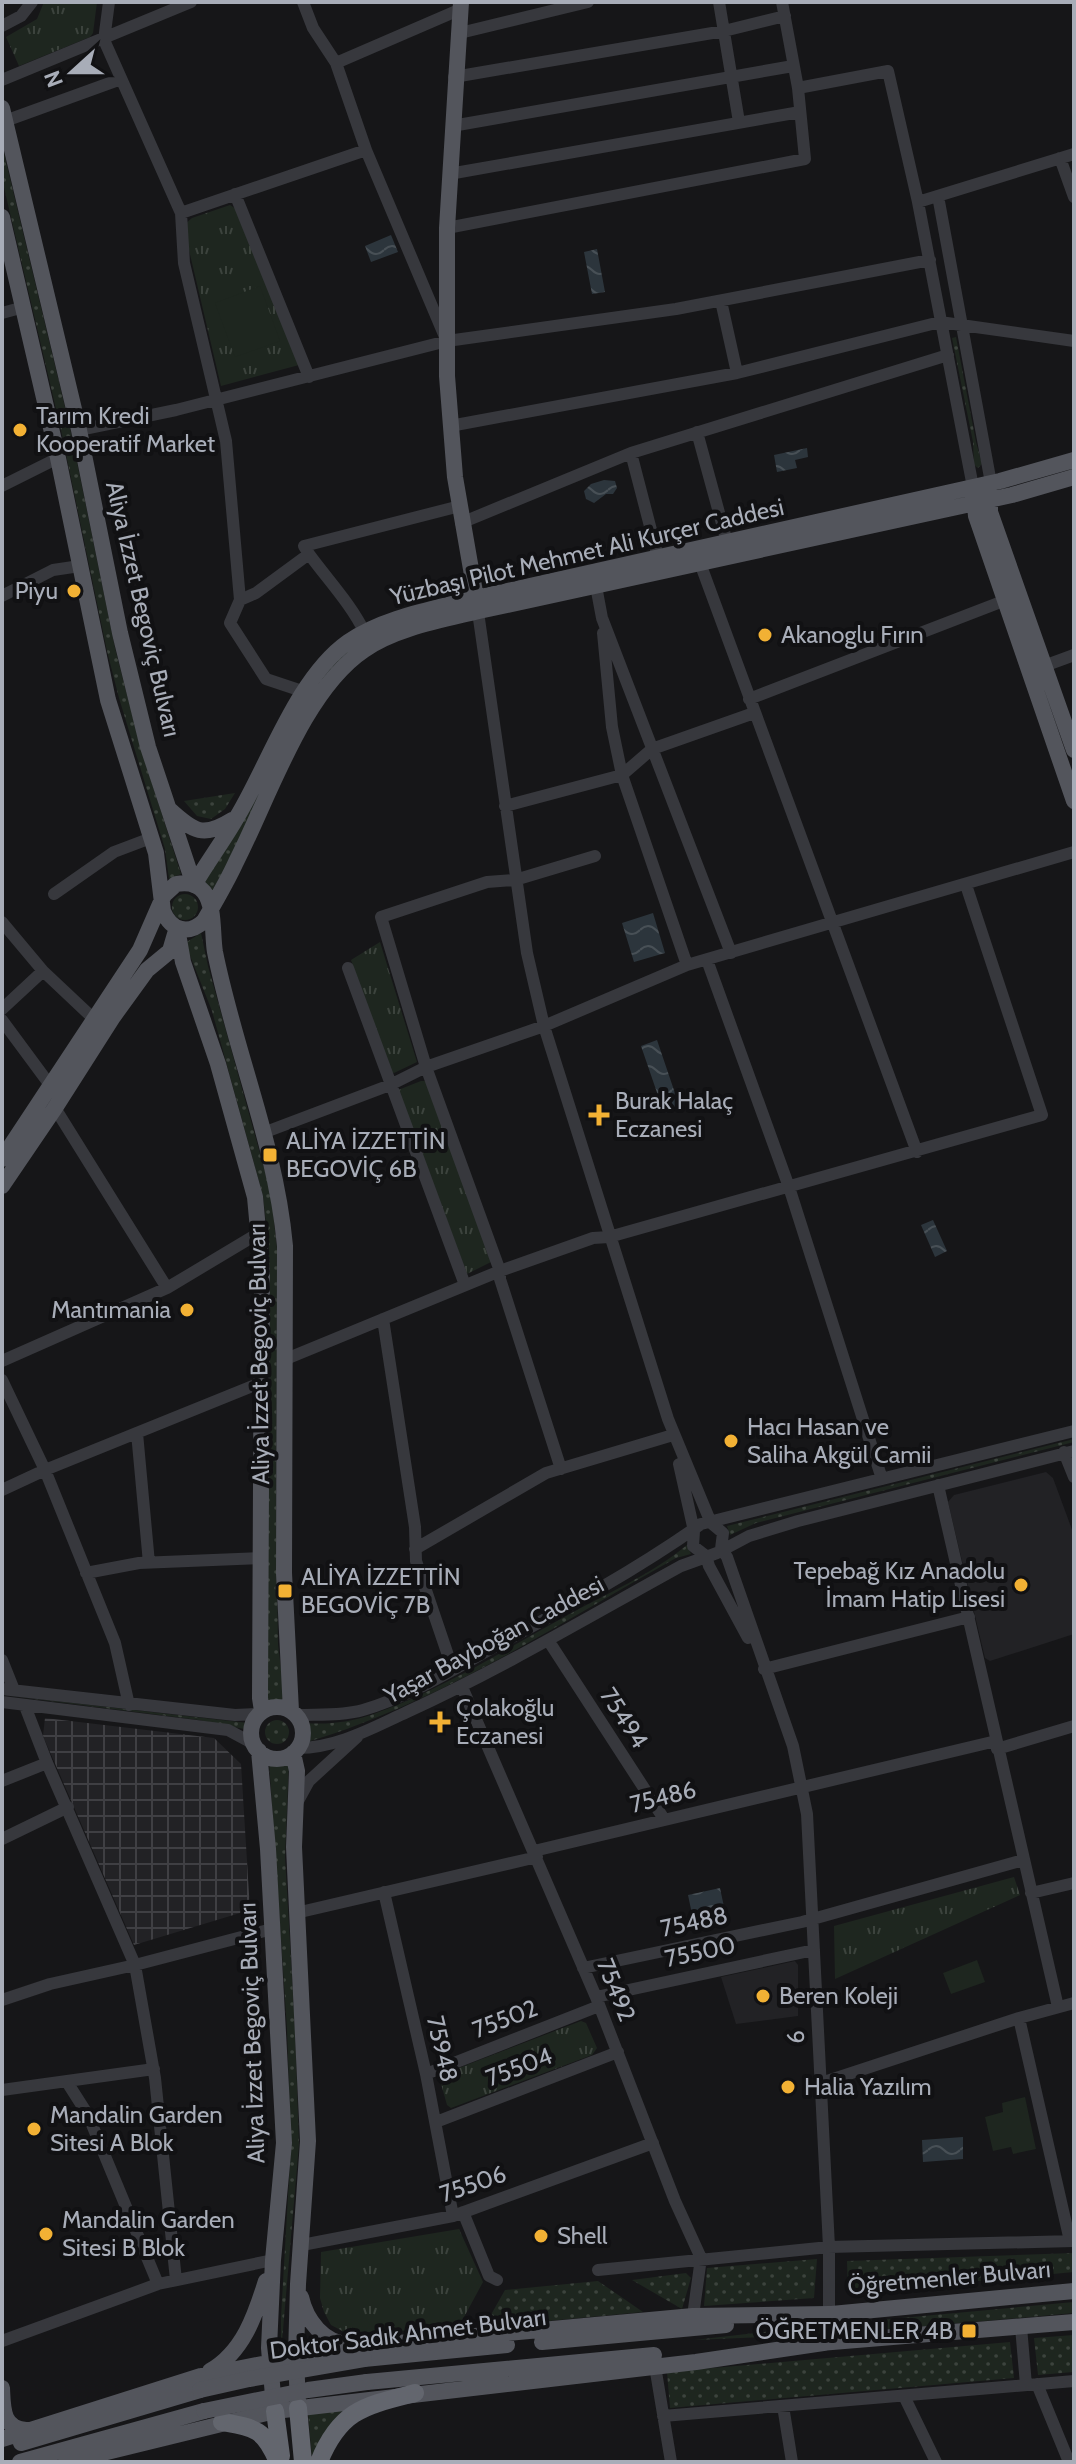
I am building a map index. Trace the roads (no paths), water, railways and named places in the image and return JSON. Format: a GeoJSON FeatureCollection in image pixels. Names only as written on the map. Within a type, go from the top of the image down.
{"type":"FeatureCollection","features":[{"type":"Feature","properties":{"kind":"highway"},"geometry":{"type":"LineString","coordinates":[[319,2462],[334,2430],[347,2418],[376,2403],[415,2393]]}},
{"type":"Feature","properties":{"kind":"highway"},"geometry":{"type":"LineString","coordinates":[[298,2408],[303,2462]]}},
{"type":"Feature","properties":{"kind":"highway"},"geometry":{"type":"LineString","coordinates":[[275,2411],[279,2462]]}},
{"type":"Feature","properties":{"kind":"highway"},"geometry":{"type":"LineString","coordinates":[[211,2420],[249,2427],[266,2437],[279,2462]]}},
{"type":"Feature","properties":{"kind":"main road"},"geometry":{"type":"LineString","coordinates":[[461,6],[449,174],[447,341],[450,426],[460,514],[477,604]]}},
{"type":"Feature","properties":{"kind":"main road","name":"Aliya İzzet Begoviç Bulvarı"},"geometry":{"type":"LineString","coordinates":[[4,114],[79,430],[120,633],[148,747],[194,885]]}},
{"type":"Feature","properties":{"kind":"main road","name":"Aliya İzzet Begoviç Bulvarı"},"geometry":{"type":"LineString","coordinates":[[2,217],[58,458],[108,700],[151,838],[161,879],[162,903]]}},
{"type":"Feature","properties":{"kind":"main road","name":"Yüzbaşı Pilot Mehmet Ali Kurçer Caddesi"},"geometry":{"type":"LineString","coordinates":[[194,885],[237,817],[305,692],[331,656],[365,633],[392,621],[596,586],[700,563],[982,493],[1074,460]]}},
{"type":"Feature","properties":{"kind":"main road","name":"Yüzbaşı Pilot Mehmet Ali Kurçer Caddesi"},"geometry":{"type":"LineString","coordinates":[[209,909],[235,865],[304,723],[326,687],[343,666],[366,649],[394,635],[477,604],[658,557],[1074,477]]}},
{"type":"Feature","properties":{"kind":"main road"},"geometry":{"type":"LineString","coordinates":[[982,493],[976,516],[1074,801]]}},
{"type":"Feature","properties":{"kind":"main road"},"geometry":{"type":"LineString","coordinates":[[982,493],[1074,750]]}},
{"type":"Feature","properties":{"kind":"main road"},"geometry":{"type":"LineString","coordinates":[[169,809],[186,825],[200,832],[217,830],[237,817]]}},
{"type":"Feature","properties":{"kind":"main road"},"geometry":{"type":"LineString","coordinates":[[2,1159],[140,950],[165,894],[176,884],[194,885],[206,894],[209,909],[198,927],[184,930],[167,920],[162,903]]}},
{"type":"Feature","properties":{"kind":"main road","name":"Aliya İzzet Begoviç Bulvarı"},"geometry":{"type":"LineString","coordinates":[[209,909],[215,952],[281,1199],[285,1246],[286,1359],[284,1573],[294,1713]]}},
{"type":"Feature","properties":{"kind":"main road"},"geometry":{"type":"LineString","coordinates":[[2,1186],[113,1017],[147,970],[170,951],[177,928]]}},
{"type":"Feature","properties":{"kind":"main road","name":"Aliya İzzet Begoviç Bulvarı"},"geometry":{"type":"LineString","coordinates":[[177,928],[183,962],[218,1064],[255,1197],[259,1233],[262,1273],[261,1713]]}},
{"type":"Feature","properties":{"kind":"main road"},"geometry":{"type":"LineString","coordinates":[[281,1707],[294,1713],[303,1728],[303,1737],[296,1751],[273,1758],[257,1748],[252,1732],[261,1713],[281,1707]]}},
{"type":"Feature","properties":{"kind":"main road","name":"Aliya İzzet Begoviç Bulvarı"},"geometry":{"type":"LineString","coordinates":[[257,1748],[272,1929],[284,2143],[273,2260],[269,2361],[275,2411]]}},
{"type":"Feature","properties":{"kind":"main road","name":"Aliya İzzet Begoviç Bulvarı"},"geometry":{"type":"LineString","coordinates":[[296,1751],[296,1913],[308,2141],[298,2284],[298,2408]]}},
{"type":"Feature","properties":{"kind":"main road"},"geometry":{"type":"LineString","coordinates":[[196,2382],[240,2344],[256,2310],[273,2260]]}},
{"type":"Feature","properties":{"kind":"main road"},"geometry":{"type":"LineString","coordinates":[[298,2284],[309,2319],[325,2336],[365,2352]]}},
{"type":"Feature","properties":{"kind":"main road","name":"Öğretmenler Bulvarı"},"geometry":{"type":"LineString","coordinates":[[829,2314],[1074,2291]]}},
{"type":"Feature","properties":{"kind":"main road"},"geometry":{"type":"LineString","coordinates":[[2,2439],[269,2361],[344,2348],[365,2352],[693,2316],[829,2314]]}},
{"type":"Feature","properties":{"kind":"main road","name":"Doktor Sadık Ahmet Bulvarı"},"geometry":{"type":"LineString","coordinates":[[2,2449],[196,2382],[249,2379],[365,2352],[829,2314]]}},
{"type":"Feature","properties":{"kind":"main road"},"geometry":{"type":"LineString","coordinates":[[66,2462],[211,2420],[275,2411],[830,2342],[1074,2322]]}},
{"type":"Feature","properties":{"kind":"main road","name":"Doktor Sadık Ahmet Bulvarı"},"geometry":{"type":"LineString","coordinates":[[20,2462],[211,2420],[308,2390],[679,2353],[830,2342]]}},
{"type":"Feature","properties":{"kind":"main road"},"geometry":{"type":"LineString","coordinates":[[344,2348],[332,2352],[322,2362],[319,2378],[328,2395],[350,2401]]}},
{"type":"Feature","properties":{"kind":"main road"},"geometry":{"type":"LineString","coordinates":[[196,2382],[209,2378],[216,2381],[226,2396],[225,2410],[211,2420]]}},
{"type":"Feature","properties":{"kind":"main road"},"geometry":{"type":"LineString","coordinates":[[2,2388],[5,2418],[10,2426],[26,2430]]}},
{"type":"Feature","properties":{"kind":"street"},"geometry":{"type":"LineString","coordinates":[[14,2],[21,16]]}},
{"type":"Feature","properties":{"kind":"street"},"geometry":{"type":"LineString","coordinates":[[2,26],[21,16],[32,2]]}},
{"type":"Feature","properties":{"kind":"street"},"geometry":{"type":"LineString","coordinates":[[109,2],[104,40],[181,213],[184,263],[226,441],[240,600],[230,623],[266,679],[305,692]]}},
{"type":"Feature","properties":{"kind":"street"},"geometry":{"type":"LineString","coordinates":[[2,80],[191,2]]}},
{"type":"Feature","properties":{"kind":"street"},"geometry":{"type":"LineString","coordinates":[[303,2],[313,28],[336,63],[366,150],[447,341]]}},
{"type":"Feature","properties":{"kind":"street"},"geometry":{"type":"LineString","coordinates":[[460,33],[588,2]]}},
{"type":"Feature","properties":{"kind":"street"},"geometry":{"type":"LineString","coordinates":[[719,2],[739,122]]}},
{"type":"Feature","properties":{"kind":"street"},"geometry":{"type":"LineString","coordinates":[[447,228],[805,159],[798,88],[782,2]]}},
{"type":"Feature","properties":{"kind":"street"},"geometry":{"type":"LineString","coordinates":[[336,63],[461,6]]}},
{"type":"Feature","properties":{"kind":"street"},"geometry":{"type":"LineString","coordinates":[[454,77],[724,31],[785,16]]}},
{"type":"Feature","properties":{"kind":"street"},"geometry":{"type":"LineString","coordinates":[[452,126],[793,66]]}},
{"type":"Feature","properties":{"kind":"street"},"geometry":{"type":"LineString","coordinates":[[798,88],[888,71],[948,355],[982,493]]}},
{"type":"Feature","properties":{"kind":"street"},"geometry":{"type":"LineString","coordinates":[[4,114],[121,79]]}},
{"type":"Feature","properties":{"kind":"street"},"geometry":{"type":"LineString","coordinates":[[449,174],[800,112]]}},
{"type":"Feature","properties":{"kind":"street"},"geometry":{"type":"LineString","coordinates":[[181,213],[366,150]]}},
{"type":"Feature","properties":{"kind":"street"},"geometry":{"type":"LineString","coordinates":[[918,202],[1074,154]]}},
{"type":"Feature","properties":{"kind":"street"},"geometry":{"type":"LineString","coordinates":[[1060,158],[1074,197]]}},
{"type":"Feature","properties":{"kind":"street"},"geometry":{"type":"LineString","coordinates":[[235,194],[309,377]]}},
{"type":"Feature","properties":{"kind":"street"},"geometry":{"type":"LineString","coordinates":[[938,196],[962,325],[982,493]]}},
{"type":"Feature","properties":{"kind":"street"},"geometry":{"type":"LineString","coordinates":[[79,430],[217,400],[447,341],[721,301],[930,260]]}},
{"type":"Feature","properties":{"kind":"street"},"geometry":{"type":"LineString","coordinates":[[721,301],[737,373]]}},
{"type":"Feature","properties":{"kind":"street"},"geometry":{"type":"LineString","coordinates":[[2,313],[24,307]]}},
{"type":"Feature","properties":{"kind":"street"},"geometry":{"type":"LineString","coordinates":[[450,426],[737,373],[943,322],[1074,341]]}},
{"type":"Feature","properties":{"kind":"street"},"geometry":{"type":"LineString","coordinates":[[365,633],[354,610],[304,546],[460,514],[631,453],[948,355]]}},
{"type":"Feature","properties":{"kind":"street"},"geometry":{"type":"LineString","coordinates":[[697,432],[727,542]]}},
{"type":"Feature","properties":{"kind":"street"},"geometry":{"type":"LineString","coordinates":[[631,453],[658,557]]}},
{"type":"Feature","properties":{"kind":"street"},"geometry":{"type":"LineString","coordinates":[[2,486],[58,458]]}},
{"type":"Feature","properties":{"kind":"street"},"geometry":{"type":"LineString","coordinates":[[240,600],[256,593],[309,554]]}},
{"type":"Feature","properties":{"kind":"street"},"geometry":{"type":"LineString","coordinates":[[700,563],[917,1152]]}},
{"type":"Feature","properties":{"kind":"street"},"geometry":{"type":"LineString","coordinates":[[2,596],[53,570],[80,566]]}},
{"type":"Feature","properties":{"kind":"street"},"geometry":{"type":"LineString","coordinates":[[596,586],[612,727],[622,775],[687,965]]}},
{"type":"Feature","properties":{"kind":"street"},"geometry":{"type":"LineString","coordinates":[[749,699],[1006,600]]}},
{"type":"Feature","properties":{"kind":"street"},"geometry":{"type":"LineString","coordinates":[[477,604],[515,880],[527,953],[544,1026],[673,1435],[711,1523],[723,1533],[721,1549],[727,1557],[764,1669]]}},
{"type":"Feature","properties":{"kind":"street"},"geometry":{"type":"LineString","coordinates":[[602,618],[731,953]]}},
{"type":"Feature","properties":{"kind":"street"},"geometry":{"type":"LineString","coordinates":[[1044,666],[1074,655]]}},
{"type":"Feature","properties":{"kind":"street"},"geometry":{"type":"LineString","coordinates":[[505,806],[622,775],[652,749],[754,713]]}},
{"type":"Feature","properties":{"kind":"street"},"geometry":{"type":"LineString","coordinates":[[54,894],[114,852],[151,838]]}},
{"type":"Feature","properties":{"kind":"street"},"geometry":{"type":"LineString","coordinates":[[263,1133],[390,1085],[426,1067],[544,1026],[687,965],[1074,852]]}},
{"type":"Feature","properties":{"kind":"street"},"geometry":{"type":"LineString","coordinates":[[561,1469],[500,1271],[426,1067],[381,917],[487,882],[515,880],[595,856]]}},
{"type":"Feature","properties":{"kind":"street"},"geometry":{"type":"LineString","coordinates":[[286,1359],[500,1271],[593,1238],[609,1237],[1042,1115],[966,885]]}},
{"type":"Feature","properties":{"kind":"street"},"geometry":{"type":"LineString","coordinates":[[2,922],[43,971],[94,1019]]}},
{"type":"Feature","properties":{"kind":"street"},"geometry":{"type":"LineString","coordinates":[[707,960],[789,1187],[882,1479]]}},
{"type":"Feature","properties":{"kind":"street"},"geometry":{"type":"LineString","coordinates":[[348,968],[465,1285]]}},
{"type":"Feature","properties":{"kind":"street"},"geometry":{"type":"LineString","coordinates":[[2,1009],[43,971]]}},
{"type":"Feature","properties":{"kind":"street"},"geometry":{"type":"LineString","coordinates":[[2,1020],[50,1085]]}},
{"type":"Feature","properties":{"kind":"street"},"geometry":{"type":"LineString","coordinates":[[55,1108],[167,1288]]}},
{"type":"Feature","properties":{"kind":"street"},"geometry":{"type":"LineString","coordinates":[[2,1361],[167,1288],[259,1233]]}},
{"type":"Feature","properties":{"kind":"street"},"geometry":{"type":"LineString","coordinates":[[383,1319],[415,1527],[416,1561],[453,1670]]}},
{"type":"Feature","properties":{"kind":"street"},"geometry":{"type":"LineString","coordinates":[[2,1380],[45,1470],[115,1643],[129,1705]]}},
{"type":"Feature","properties":{"kind":"street"},"geometry":{"type":"LineString","coordinates":[[2,1490],[260,1383]]}},
{"type":"Feature","properties":{"kind":"street"},"geometry":{"type":"LineString","coordinates":[[694,1531],[701,1524],[1074,1431]]}},
{"type":"Feature","properties":{"kind":"street"},"geometry":{"type":"LineString","coordinates":[[137,1433],[149,1563]]}},
{"type":"Feature","properties":{"kind":"street"},"geometry":{"type":"LineString","coordinates":[[415,1549],[546,1473],[673,1435]]}},
{"type":"Feature","properties":{"kind":"street"},"geometry":{"type":"LineString","coordinates":[[673,1435],[694,1531],[693,1546],[706,1556],[749,1536],[798,1521],[1069,1451],[1074,1477]]}},
{"type":"Feature","properties":{"kind":"street"},"geometry":{"type":"LineString","coordinates":[[938,1485],[1058,2007]]}},
{"type":"Feature","properties":{"kind":"street","name":"Yaşar Bayboğan Caddesi"},"geometry":{"type":"LineString","coordinates":[[294,1713],[359,1711],[383,1704],[568,1608],[694,1531]]}},
{"type":"Feature","properties":{"kind":"street"},"geometry":{"type":"LineString","coordinates":[[706,1556],[764,1669]]}},
{"type":"Feature","properties":{"kind":"street","name":"Yaşar Bayboğan Caddesi"},"geometry":{"type":"LineString","coordinates":[[296,1751],[319,1747],[363,1732],[462,1687],[677,1568],[706,1556]]}},
{"type":"Feature","properties":{"kind":"street"},"geometry":{"type":"LineString","coordinates":[[86,1573],[149,1563],[260,1558]]}},
{"type":"Feature","properties":{"kind":"street"},"geometry":{"type":"LineString","coordinates":[[764,1669],[969,1617]]}},
{"type":"Feature","properties":{"kind":"street","name":"75494"},"geometry":{"type":"LineString","coordinates":[[548,1640],[664,1819]]}},
{"type":"Feature","properties":{"kind":"street"},"geometry":{"type":"LineString","coordinates":[[2,1660],[8,1689],[129,1705],[235,1715],[261,1713]]}},
{"type":"Feature","properties":{"kind":"street","name":"6"},"geometry":{"type":"LineString","coordinates":[[764,1669],[793,1746],[807,1814],[829,2247],[829,2314]]}},
{"type":"Feature","properties":{"kind":"street","name":"75492"},"geometry":{"type":"LineString","coordinates":[[462,1687],[598,2002],[701,2258]]}},
{"type":"Feature","properties":{"kind":"street"},"geometry":{"type":"LineString","coordinates":[[2,1702],[228,1730],[257,1748]]}},
{"type":"Feature","properties":{"kind":"street"},"geometry":{"type":"LineString","coordinates":[[25,1706],[135,1965],[154,2069],[176,2280]]}},
{"type":"Feature","properties":{"kind":"street","name":"75486"},"geometry":{"type":"LineString","coordinates":[[296,1913],[802,1785],[1074,1726]]}},
{"type":"Feature","properties":{"kind":"street"},"geometry":{"type":"LineString","coordinates":[[295,1805],[309,1781],[363,1732]]}},
{"type":"Feature","properties":{"kind":"street"},"geometry":{"type":"LineString","coordinates":[[2,1781],[47,1763]]}},
{"type":"Feature","properties":{"kind":"street"},"geometry":{"type":"LineString","coordinates":[[2,1839],[68,1807]]}},
{"type":"Feature","properties":{"kind":"street","name":"75488"},"geometry":{"type":"LineString","coordinates":[[583,1968],[802,1922],[1023,1860]]}},
{"type":"Feature","properties":{"kind":"street"},"geometry":{"type":"LineString","coordinates":[[1031,1893],[1074,1883]]}},
{"type":"Feature","properties":{"kind":"street","name":"75948"},"geometry":{"type":"LineString","coordinates":[[384,1892],[458,2214],[489,2276],[497,2280]]}},
{"type":"Feature","properties":{"kind":"street"},"geometry":{"type":"LineString","coordinates":[[2,2000],[50,1984],[272,1929]]}},
{"type":"Feature","properties":{"kind":"street","name":"75500"},"geometry":{"type":"LineString","coordinates":[[598,2002],[814,1950]]}},
{"type":"Feature","properties":{"kind":"street","name":"75502"},"geometry":{"type":"LineString","coordinates":[[426,2074],[598,2002]]}},
{"type":"Feature","properties":{"kind":"street"},"geometry":{"type":"LineString","coordinates":[[821,2083],[1074,2003]]}},
{"type":"Feature","properties":{"kind":"street"},"geometry":{"type":"LineString","coordinates":[[598,2270],[829,2247],[1072,2241],[1019,2018]]}},
{"type":"Feature","properties":{"kind":"street","name":"75504"},"geometry":{"type":"LineString","coordinates":[[436,2122],[618,2052]]}},
{"type":"Feature","properties":{"kind":"street"},"geometry":{"type":"LineString","coordinates":[[2,2090],[154,2069]]}},
{"type":"Feature","properties":{"kind":"street"},"geometry":{"type":"LineString","coordinates":[[67,2082],[88,2115],[158,2284]]}},
{"type":"Feature","properties":{"kind":"street","name":"75506"},"geometry":{"type":"LineString","coordinates":[[302,2245],[458,2214],[653,2143]]}},
{"type":"Feature","properties":{"kind":"street"},"geometry":{"type":"LineString","coordinates":[[693,2316],[701,2258]]}},
{"type":"Feature","properties":{"kind":"street"},"geometry":{"type":"LineString","coordinates":[[2,2341],[158,2284],[273,2260]]}},
{"type":"Feature","properties":{"kind":"street"},"geometry":{"type":"LineString","coordinates":[[1021,2327],[1032,2385],[1069,2462]]}},
{"type":"Feature","properties":{"kind":"street"},"geometry":{"type":"LineString","coordinates":[[655,2366],[671,2462]]}},
{"type":"Feature","properties":{"kind":"street"},"geometry":{"type":"LineString","coordinates":[[663,2416],[1074,2381]]}},
{"type":"Feature","properties":{"kind":"street"},"geometry":{"type":"LineString","coordinates":[[904,2396],[936,2462]]}},
{"type":"Feature","properties":{"kind":"street"},"geometry":{"type":"LineString","coordinates":[[783,2406],[792,2462]]}},
{"type":"Feature","properties":{"kind":"water"},"geometry":{"type":"Polygon","coordinates":[[[391,235],[398,252],[371,262],[365,246],[391,235]]]}},
{"type":"Feature","properties":{"kind":"water"},"geometry":{"type":"Polygon","coordinates":[[[597,249],[605,292],[592,294],[584,252],[597,249]]]}},
{"type":"Feature","properties":{"kind":"water"},"geometry":{"type":"Polygon","coordinates":[[[807,448],[808,457],[795,460],[797,468],[777,472],[774,455],[807,448]]]}},
{"type":"Feature","properties":{"kind":"water"},"geometry":{"type":"Polygon","coordinates":[[[615,481],[617,488],[613,494],[606,494],[594,503],[586,499],[584,491],[591,484],[615,481]]]}},
{"type":"Feature","properties":{"kind":"water"},"geometry":{"type":"Polygon","coordinates":[[[653,913],[665,953],[634,962],[622,923],[653,913]]]}},
{"type":"Feature","properties":{"kind":"water"},"geometry":{"type":"Polygon","coordinates":[[[657,1040],[680,1108],[664,1113],[641,1046],[657,1040]]]}},
{"type":"Feature","properties":{"kind":"water"},"geometry":{"type":"Polygon","coordinates":[[[933,1220],[947,1251],[935,1257],[921,1225],[933,1220]]]}},
{"type":"Feature","properties":{"kind":"water"},"geometry":{"type":"Polygon","coordinates":[[[720,1888],[724,1907],[692,1914],[688,1895],[720,1888]]]}},
{"type":"Feature","properties":{"kind":"water"},"geometry":{"type":"Polygon","coordinates":[[[963,2137],[963,2159],[923,2162],[922,2140],[963,2137]]]}},
{"type":"Feature","properties":{"kind":"place","name":"Tarım Kredi Kooperatif Market"},"geometry":{"type":"Point","coordinates":[20,430]}},
{"type":"Feature","properties":{"kind":"place","name":"Piyu"},"geometry":{"type":"Point","coordinates":[74,591]}},
{"type":"Feature","properties":{"kind":"place","name":"Akanoglu Fırın"},"geometry":{"type":"Point","coordinates":[765,635]}},
{"type":"Feature","properties":{"kind":"place","name":"Burak Halaç Eczanesi"},"geometry":{"type":"Point","coordinates":[599,1115]}},
{"type":"Feature","properties":{"kind":"place","name":"ALİYA İZZETTİN BEGOVİÇ 6B"},"geometry":{"type":"Point","coordinates":[270,1155]}},
{"type":"Feature","properties":{"kind":"place","name":"Mantımania"},"geometry":{"type":"Point","coordinates":[187,1310]}},
{"type":"Feature","properties":{"kind":"place","name":"Hacı Hasan ve Saliha Akgül Camii"},"geometry":{"type":"Point","coordinates":[731,1441]}},
{"type":"Feature","properties":{"kind":"place","name":"Tepebağ Kız Anadolu İmam Hatip Lisesi"},"geometry":{"type":"Point","coordinates":[1021,1585]}},
{"type":"Feature","properties":{"kind":"place","name":"ALİYA İZZETTİN BEGOVİÇ 7B"},"geometry":{"type":"Point","coordinates":[285,1591]}},
{"type":"Feature","properties":{"kind":"place","name":"Çolakoğlu Eczanesi"},"geometry":{"type":"Point","coordinates":[440,1722]}},
{"type":"Feature","properties":{"kind":"place","name":"Beren Koleji"},"geometry":{"type":"Point","coordinates":[763,1996]}},
{"type":"Feature","properties":{"kind":"place","name":"Halia Yazılım"},"geometry":{"type":"Point","coordinates":[788,2087]}},
{"type":"Feature","properties":{"kind":"place","name":"Mandalin Garden Sitesi A Blok"},"geometry":{"type":"Point","coordinates":[34,2129]}},
{"type":"Feature","properties":{"kind":"place","name":"Mandalin Garden Sitesi B Blok"},"geometry":{"type":"Point","coordinates":[46,2234]}},
{"type":"Feature","properties":{"kind":"place","name":"Shell"},"geometry":{"type":"Point","coordinates":[541,2236]}},
{"type":"Feature","properties":{"kind":"place","name":"ÖĞRETMENLER 4B"},"geometry":{"type":"Point","coordinates":[969,2331]}}]}
